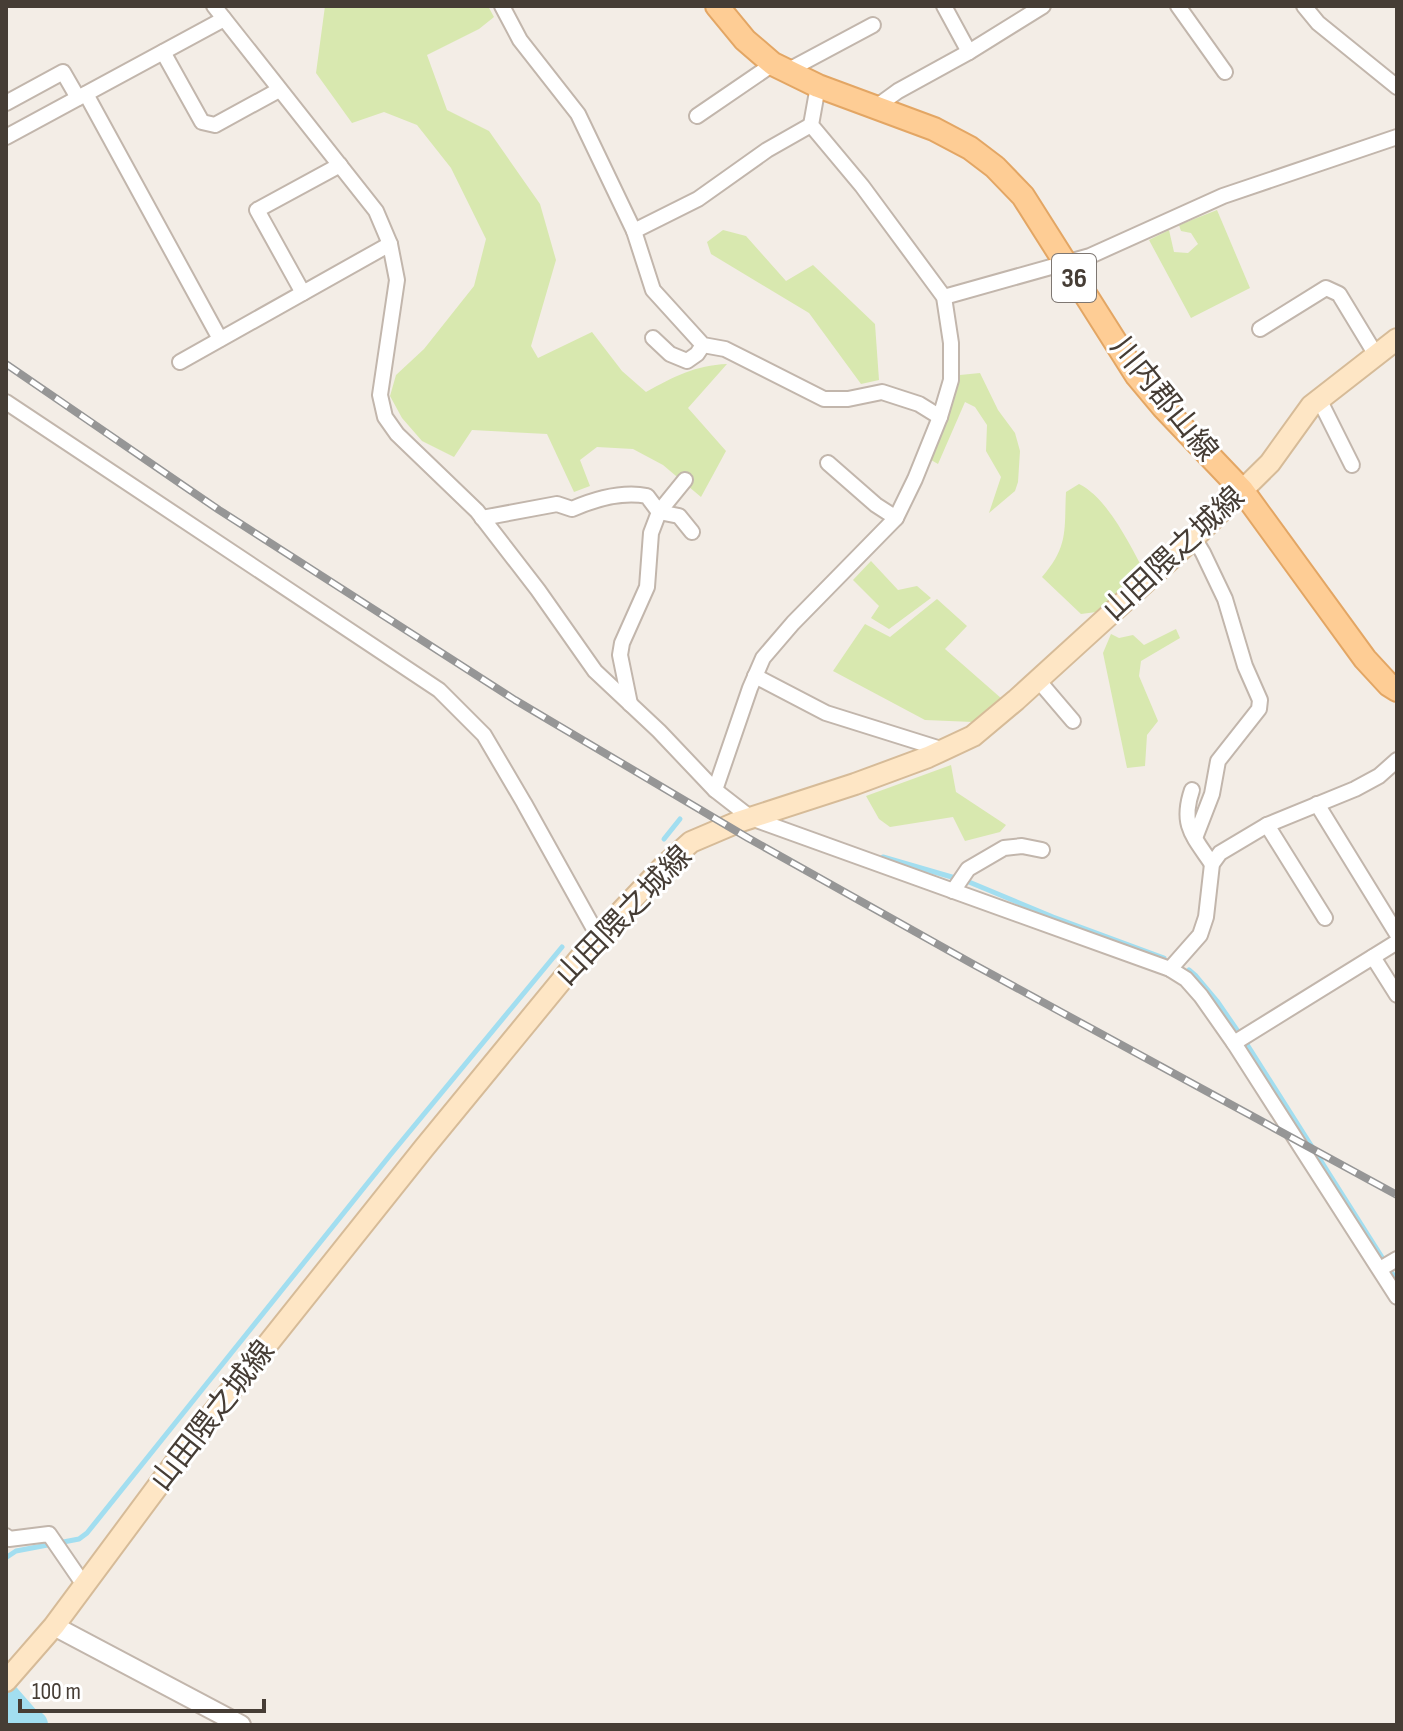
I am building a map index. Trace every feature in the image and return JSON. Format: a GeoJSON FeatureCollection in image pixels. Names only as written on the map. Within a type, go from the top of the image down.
{"type":"FeatureCollection","features":[{"type":"Feature","properties":{"kind":"main road","name":"川内郡山線"},"geometry":{"type":"LineString","coordinates":[[717,6],[745,40],[780,68],[818,86],[934,129],[970,148],[995,167],[1023,196],[1137,376],[1242,490],[1365,659],[1397,690]]}},
{"type":"Feature","properties":{"kind":"main road","name":"山田隈之城線"},"geometry":{"type":"LineString","coordinates":[[6,1681],[84,1585],[204,1424],[424,1148],[598,936],[663,867],[691,842],[751,818],[855,784],[973,736],[1194,538],[1270,463],[1311,406],[1397,339]]}},
{"type":"Feature","properties":{"kind":"street"},"geometry":{"type":"LineString","coordinates":[[214,6],[376,211],[390,244],[397,280],[380,395],[385,417],[397,434],[482,518],[595,671],[715,790],[751,818],[959,883],[1170,969],[1186,979],[1239,1040],[1387,1264],[1397,1297]]}},
{"type":"Feature","properties":{"kind":"street"},"geometry":{"type":"LineString","coordinates":[[502,6],[520,40],[578,114],[634,231],[653,290],[703,345],[725,349],[824,399],[848,399],[882,392],[919,404],[940,417]]}},
{"type":"Feature","properties":{"kind":"street"},"geometry":{"type":"LineString","coordinates":[[944,6],[969,52]]}},
{"type":"Feature","properties":{"kind":"street"},"geometry":{"type":"LineString","coordinates":[[876,107],[1043,6]]}},
{"type":"Feature","properties":{"kind":"street"},"geometry":{"type":"LineString","coordinates":[[1178,6],[1225,72]]}},
{"type":"Feature","properties":{"kind":"street"},"geometry":{"type":"LineString","coordinates":[[1304,6],[1318,23],[1397,87]]}},
{"type":"Feature","properties":{"kind":"street"},"geometry":{"type":"LineString","coordinates":[[6,137],[224,19]]}},
{"type":"Feature","properties":{"kind":"street"},"geometry":{"type":"LineString","coordinates":[[697,116],[780,68],[873,25]]}},
{"type":"Feature","properties":{"kind":"street"},"geometry":{"type":"LineString","coordinates":[[163,52],[202,122],[215,125],[279,90]]}},
{"type":"Feature","properties":{"kind":"street"},"geometry":{"type":"LineString","coordinates":[[6,103],[63,72],[82,96],[220,339]]}},
{"type":"Feature","properties":{"kind":"street"},"geometry":{"type":"LineString","coordinates":[[811,125],[818,86]]}},
{"type":"Feature","properties":{"kind":"street"},"geometry":{"type":"LineString","coordinates":[[634,231],[698,199],[767,150],[811,125]]}},
{"type":"Feature","properties":{"kind":"street"},"geometry":{"type":"LineString","coordinates":[[715,790],[763,658],[896,518],[940,417],[951,380],[951,343],[944,297],[862,186],[811,125]]}},
{"type":"Feature","properties":{"kind":"street"},"geometry":{"type":"LineString","coordinates":[[944,297],[1090,256],[1223,196],[1397,137]]}},
{"type":"Feature","properties":{"kind":"street"},"geometry":{"type":"LineString","coordinates":[[303,293],[257,210],[340,165]]}},
{"type":"Feature","properties":{"kind":"street"},"geometry":{"type":"LineString","coordinates":[[180,362],[390,244]]}},
{"type":"Feature","properties":{"kind":"street"},"geometry":{"type":"LineString","coordinates":[[1260,329],[1326,288],[1339,294],[1376,355]]}},
{"type":"Feature","properties":{"kind":"street"},"geometry":{"type":"LineString","coordinates":[[653,338],[670,354],[687,361],[703,345]]}},
{"type":"Feature","properties":{"kind":"street"},"geometry":{"type":"LineString","coordinates":[[1319,399],[1352,465]]}},
{"type":"Feature","properties":{"kind":"street"},"geometry":{"type":"LineString","coordinates":[[6,402],[439,690],[484,735],[598,936]]}},
{"type":"Feature","properties":{"kind":"street"},"geometry":{"type":"LineString","coordinates":[[828,463],[876,505],[896,518]]}},
{"type":"Feature","properties":{"kind":"street"},"geometry":{"type":"LineString","coordinates":[[630,704],[620,655],[622,643],[647,587],[651,533],[659,512],[685,480]]}},
{"type":"Feature","properties":{"kind":"street"},"geometry":{"type":"LineString","coordinates":[[482,518],[557,504],[572,509],[597,498],[638,494],[647,496],[659,512],[679,516],[692,532]]}},
{"type":"Feature","properties":{"kind":"street"},"geometry":{"type":"LineString","coordinates":[[1194,538],[1225,599],[1245,666],[1260,700],[1259,709],[1218,761],[1212,794],[1195,838]]}},
{"type":"Feature","properties":{"kind":"street"},"geometry":{"type":"LineString","coordinates":[[755,676],[826,713],[944,750]]}},
{"type":"Feature","properties":{"kind":"street"},"geometry":{"type":"LineString","coordinates":[[1038,680],[1073,721]]}},
{"type":"Feature","properties":{"kind":"street"},"geometry":{"type":"LineString","coordinates":[[1170,969],[1200,935],[1206,917],[1212,864],[1220,853],[1267,825],[1355,789],[1379,776],[1397,761]]}},
{"type":"Feature","properties":{"kind":"street"},"geometry":{"type":"LineString","coordinates":[[1192,790],[1186,820],[1212,864]]}},
{"type":"Feature","properties":{"kind":"street"},"geometry":{"type":"LineString","coordinates":[[1317,804],[1397,934]]}},
{"type":"Feature","properties":{"kind":"street"},"geometry":{"type":"LineString","coordinates":[[1267,825],[1325,918]]}},
{"type":"Feature","properties":{"kind":"street"},"geometry":{"type":"LineString","coordinates":[[959,883],[968,869],[1004,848],[1022,846],[1042,850]]}},
{"type":"Feature","properties":{"kind":"street"},"geometry":{"type":"LineString","coordinates":[[1239,1040],[1397,942]]}},
{"type":"Feature","properties":{"kind":"street"},"geometry":{"type":"LineString","coordinates":[[1373,957],[1397,995]]}},
{"type":"Feature","properties":{"kind":"street"},"geometry":{"type":"LineString","coordinates":[[6,1536],[9,1539],[49,1534],[84,1585]]}},
{"type":"Feature","properties":{"kind":"street"},"geometry":{"type":"LineString","coordinates":[[47,1633],[241,1725]]}},
{"type":"Feature","properties":{"kind":"green space"},"geometry":{"type":"Polygon","coordinates":[[[325,6],[488,6],[494,17],[479,29],[427,55],[447,110],[489,131],[540,204],[556,260],[531,346],[538,358],[592,332],[622,371],[646,392],[685,373],[727,364],[688,408],[726,451],[701,497],[663,465],[633,449],[597,447],[580,460],[590,486],[574,492],[547,434],[472,430],[454,457],[422,441],[402,418],[390,396],[396,375],[424,349],[474,286],[486,239],[451,168],[417,125],[384,112],[352,123],[316,73],[325,6]]]}},
{"type":"Feature","properties":{"kind":"green space"},"geometry":{"type":"Polygon","coordinates":[[[1217,210],[1250,288],[1191,318],[1149,240],[1169,230],[1174,252],[1188,253],[1198,244],[1191,233],[1181,231],[1179,225],[1217,210]]]}},
{"type":"Feature","properties":{"kind":"green space"},"geometry":{"type":"Polygon","coordinates":[[[723,230],[746,236],[786,281],[813,265],[875,324],[879,380],[861,384],[809,313],[711,254],[707,242],[723,230]]]}},
{"type":"Feature","properties":{"kind":"green space"},"geometry":{"type":"Polygon","coordinates":[[[980,373],[998,410],[1015,433],[1020,451],[1015,491],[989,513],[1001,477],[986,451],[987,425],[975,407],[965,402],[938,464],[931,460],[960,375],[980,373]]]}},
{"type":"Feature","properties":{"kind":"green space"},"geometry":{"type":"Polygon","coordinates":[[[1079,484],[1100,500],[1109,512],[1146,575],[1104,611],[1081,614],[1042,577],[1061,547],[1066,492],[1079,484]]]}},
{"type":"Feature","properties":{"kind":"green space"},"geometry":{"type":"Polygon","coordinates":[[[871,561],[898,590],[917,586],[931,598],[889,629],[871,618],[879,606],[853,580],[871,561]]]}},
{"type":"Feature","properties":{"kind":"green space"},"geometry":{"type":"Polygon","coordinates":[[[937,599],[967,626],[945,649],[1002,699],[973,722],[925,720],[833,671],[865,624],[890,637],[937,599]]]}},
{"type":"Feature","properties":{"kind":"green space"},"geometry":{"type":"Polygon","coordinates":[[[1176,629],[1180,638],[1141,661],[1139,676],[1158,721],[1147,735],[1145,766],[1127,768],[1103,653],[1111,634],[1119,638],[1133,635],[1144,645],[1176,629]]]}},
{"type":"Feature","properties":{"kind":"green space"},"geometry":{"type":"Polygon","coordinates":[[[951,765],[956,792],[1006,825],[1000,832],[965,841],[953,817],[890,827],[879,819],[866,796],[951,765]]]}},
{"type":"Feature","properties":{"kind":"waterway"},"geometry":{"type":"LineString","coordinates":[[664,839],[680,819]]}},
{"type":"Feature","properties":{"kind":"waterway"},"geometry":{"type":"LineString","coordinates":[[883,857],[969,882],[1164,958]]}},
{"type":"Feature","properties":{"kind":"waterway"},"geometry":{"type":"LineString","coordinates":[[7,1557],[16,1551],[79,1539],[87,1533],[391,1154],[562,947]]}},
{"type":"Feature","properties":{"kind":"waterway"},"geometry":{"type":"LineString","coordinates":[[1189,970],[1217,1001],[1248,1046],[1397,1281]]}},
{"type":"Feature","properties":{"kind":"waterway"},"geometry":{"type":"LineString","coordinates":[[6,1698],[33,1725]]}},
{"type":"Feature","properties":{"kind":"railway"},"geometry":{"type":"LineString","coordinates":[[6,364],[219,510],[515,700],[748,838],[1397,1195]]}}]}
